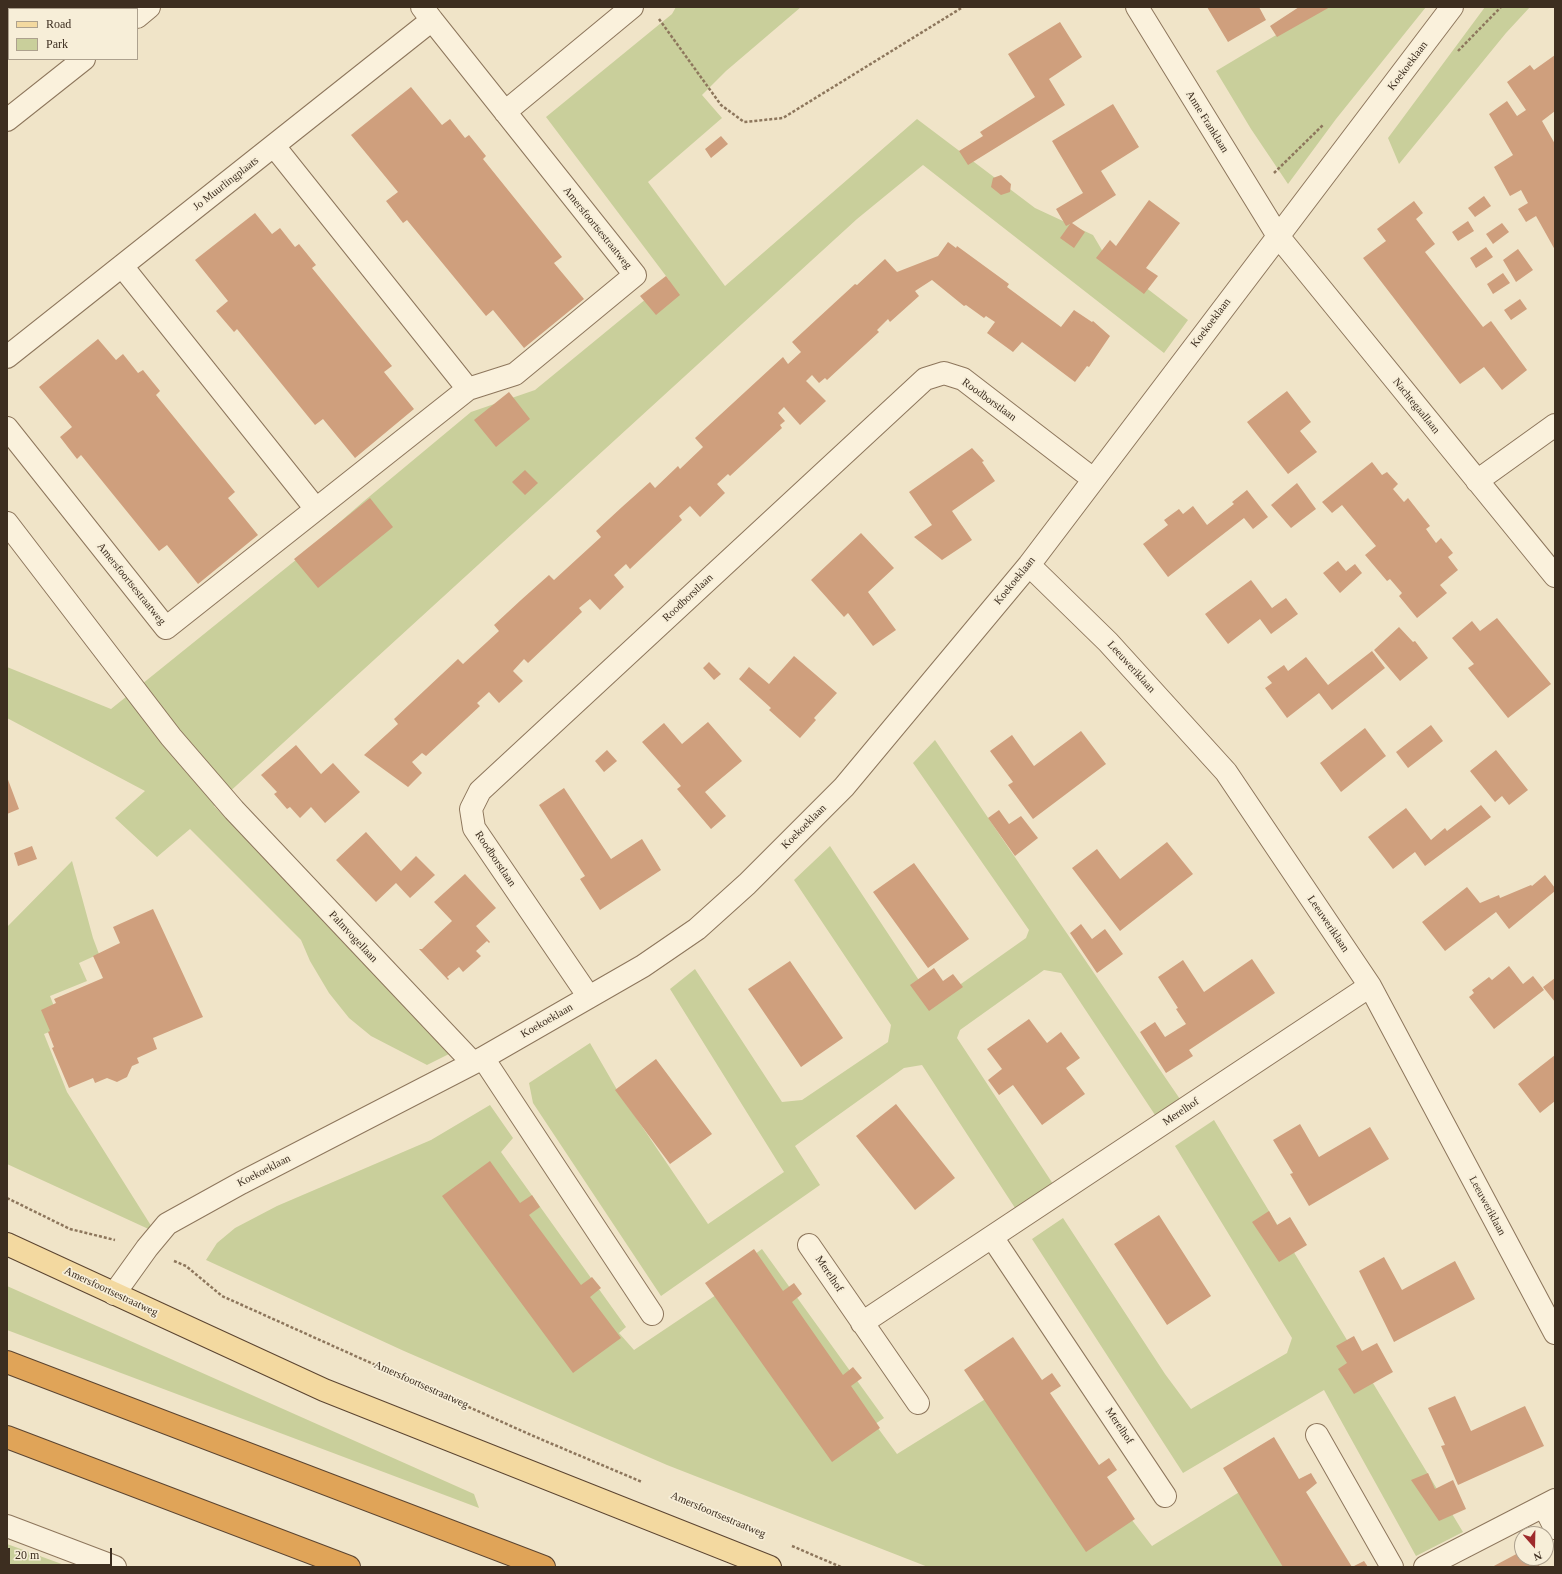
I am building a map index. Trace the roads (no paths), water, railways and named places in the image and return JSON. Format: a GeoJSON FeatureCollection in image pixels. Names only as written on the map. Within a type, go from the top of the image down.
{"type":"FeatureCollection","features":[{"type":"Feature","properties":{"kind":"highway"},"geometry":{"type":"LineString","coordinates":[[7,1362],[544,1567]]}},
{"type":"Feature","properties":{"kind":"highway"},"geometry":{"type":"LineString","coordinates":[[7,1437],[349,1567]]}},
{"type":"Feature","properties":{"kind":"main road","name":"Amersfoortsestraatweg"},"geometry":{"type":"LineString","coordinates":[[7,1244],[324,1390],[770,1567]]}},
{"type":"Feature","properties":{"kind":"street"},"geometry":{"type":"LineString","coordinates":[[138,16],[149,7]]}},
{"type":"Feature","properties":{"kind":"street"},"geometry":{"type":"LineString","coordinates":[[505,112],[632,7]]}},
{"type":"Feature","properties":{"kind":"street","name":"Anne Franklaan"},"geometry":{"type":"LineString","coordinates":[[1137,7],[1278,236]]}},
{"type":"Feature","properties":{"kind":"street","name":"Koekoeklaan"},"geometry":{"type":"LineString","coordinates":[[114,1294],[147,1248],[167,1224],[241,1183],[478,1060],[643,966],[697,929],[747,884],[844,787],[1029,565],[1452,7]]}},
{"type":"Feature","properties":{"kind":"street","name":"Amersfoortsestraatweg"},"geometry":{"type":"LineString","coordinates":[[7,428],[166,628],[468,389],[515,374],[635,275],[427,14]]}},
{"type":"Feature","properties":{"kind":"street","name":"Jo Muurlingplaats"},"geometry":{"type":"LineString","coordinates":[[7,357],[274,146],[427,14]]}},
{"type":"Feature","properties":{"kind":"street"},"geometry":{"type":"LineString","coordinates":[[7,120],[83,60]]}},
{"type":"Feature","properties":{"kind":"street"},"geometry":{"type":"LineString","coordinates":[[274,146],[468,389]]}},
{"type":"Feature","properties":{"kind":"street","name":"Nachtegaallaan"},"geometry":{"type":"LineString","coordinates":[[1278,236],[1555,576]]}},
{"type":"Feature","properties":{"kind":"street"},"geometry":{"type":"LineString","coordinates":[[122,266],[316,509]]}},
{"type":"Feature","properties":{"kind":"street","name":"Roodborstlaan"},"geometry":{"type":"LineString","coordinates":[[589,997],[474,828],[471,810],[480,791],[925,379],[944,373],[964,379],[1093,479]]}},
{"type":"Feature","properties":{"kind":"street"},"geometry":{"type":"LineString","coordinates":[[1477,481],[1555,425]]}},
{"type":"Feature","properties":{"kind":"street","name":"Palmvogellaan"},"geometry":{"type":"LineString","coordinates":[[7,523],[172,737],[234,810],[478,1060]]}},
{"type":"Feature","properties":{"kind":"street","name":"Leeuweriklaan"},"geometry":{"type":"LineString","coordinates":[[1029,565],[1108,642],[1226,772],[1370,986],[1555,1333]]}},
{"type":"Feature","properties":{"kind":"street","name":"Merelhof"},"geometry":{"type":"LineString","coordinates":[[862,1323],[1370,986]]}},
{"type":"Feature","properties":{"kind":"street"},"geometry":{"type":"LineString","coordinates":[[478,1060],[652,1314]]}},
{"type":"Feature","properties":{"kind":"street","name":"Merelhof"},"geometry":{"type":"LineString","coordinates":[[992,1237],[1165,1496]]}},
{"type":"Feature","properties":{"kind":"street","name":"Merelhof"},"geometry":{"type":"LineString","coordinates":[[809,1245],[918,1403]]}},
{"type":"Feature","properties":{"kind":"street"},"geometry":{"type":"LineString","coordinates":[[1317,1435],[1392,1567]]}},
{"type":"Feature","properties":{"kind":"street"},"geometry":{"type":"LineString","coordinates":[[1425,1567],[1550,1503],[1555,1528]]}},
{"type":"Feature","properties":{"kind":"street"},"geometry":{"type":"LineString","coordinates":[[7,1526],[115,1567]]}}]}
